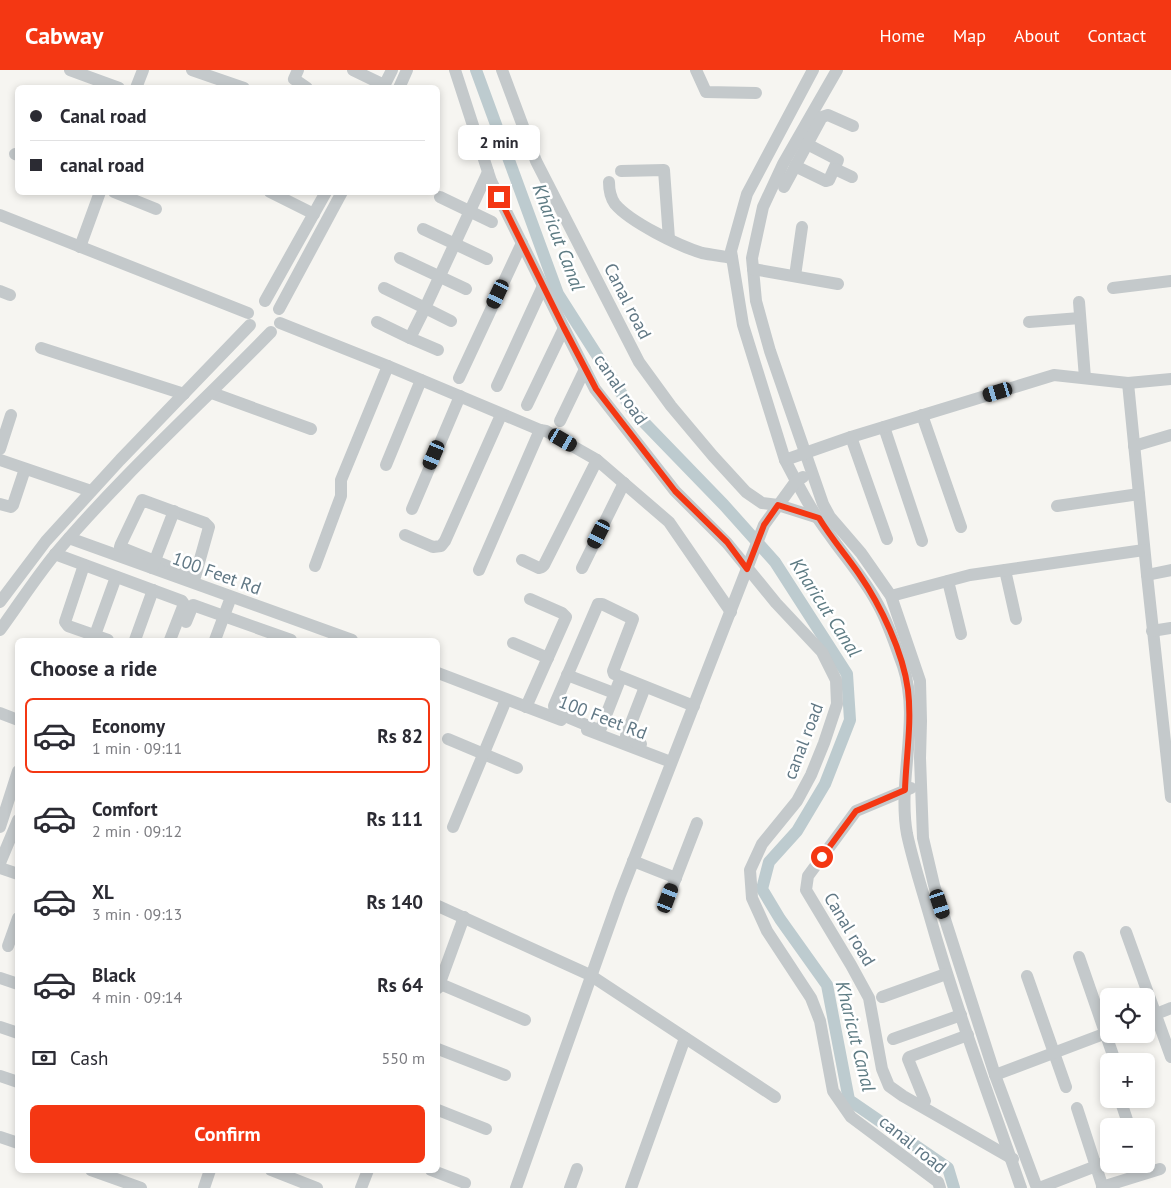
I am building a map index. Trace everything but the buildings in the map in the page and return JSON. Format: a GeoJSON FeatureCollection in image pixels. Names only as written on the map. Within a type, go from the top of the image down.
{"type":"FeatureCollection","features":[{"type":"Feature","properties":{"kind":"street"},"geometry":{"type":"LineString","coordinates":[[70,70],[111,85]]}},
{"type":"Feature","properties":{"kind":"street"},"geometry":{"type":"LineString","coordinates":[[137,85],[142,70]]}},
{"type":"Feature","properties":{"kind":"street"},"geometry":{"type":"LineString","coordinates":[[192,70],[235,85]]}},
{"type":"Feature","properties":{"kind":"street"},"geometry":{"type":"LineString","coordinates":[[298,70],[294,79],[303,85]]}},
{"type":"Feature","properties":{"kind":"street"},"geometry":{"type":"LineString","coordinates":[[353,70],[381,85]]}},
{"type":"Feature","properties":{"kind":"street"},"geometry":{"type":"LineString","coordinates":[[384,85],[392,70]]}},
{"type":"Feature","properties":{"kind":"street"},"geometry":{"type":"LineString","coordinates":[[400,85],[407,70]]}},
{"type":"Feature","properties":{"kind":"street","name":"canal road"},"geometry":{"type":"LineString","coordinates":[[455,70],[488,172],[543,286],[596,389],[675,491],[727,542],[776,603],[822,652],[836,680],[837,704],[811,775],[797,801],[762,844],[750,870],[752,898],[767,931],[811,998],[820,1021],[833,1091],[851,1117],[938,1182],[940,1188]]}},
{"type":"Feature","properties":{"kind":"street","name":"Canal road"},"geometry":{"type":"LineString","coordinates":[[502,70],[536,161],[639,362],[671,406],[746,492],[762,503],[778,505],[819,518]]}},
{"type":"Feature","properties":{"kind":"street"},"geometry":{"type":"LineString","coordinates":[[696,70],[706,92],[756,93]]}},
{"type":"Feature","properties":{"kind":"street"},"geometry":{"type":"LineString","coordinates":[[813,70],[747,194],[731,251],[743,325],[786,460],[796,481],[828,533],[876,600],[903,668],[908,690],[909,713],[905,790],[907,831],[914,863],[946,974],[1021,1188]]}},
{"type":"Feature","properties":{"kind":"street"},"geometry":{"type":"LineString","coordinates":[[784,187],[837,70]]}},
{"type":"Feature","properties":{"kind":"street"},"geometry":{"type":"LineString","coordinates":[[853,126],[828,115],[824,116],[763,206],[752,258],[759,310],[770,351],[823,504],[830,517],[861,553],[891,596],[920,681],[920,784],[923,838],[934,885],[995,1075],[1028,1168],[1038,1188],[1100,1164]]}},
{"type":"Feature","properties":{"kind":"street"},"geometry":{"type":"LineString","coordinates":[[795,166],[827,181],[838,162],[837,158],[800,149]]}},
{"type":"Feature","properties":{"kind":"street"},"geometry":{"type":"LineString","coordinates":[[835,169],[852,177]]}},
{"type":"Feature","properties":{"kind":"street"},"geometry":{"type":"LineString","coordinates":[[621,172],[664,170],[669,239]]}},
{"type":"Feature","properties":{"kind":"street"},"geometry":{"type":"LineString","coordinates":[[410,338],[488,172]]}},
{"type":"Feature","properties":{"kind":"street"},"geometry":{"type":"LineString","coordinates":[[609,182],[611,198],[637,222],[669,239],[702,253],[732,258]]}},
{"type":"Feature","properties":{"kind":"street"},"geometry":{"type":"LineString","coordinates":[[80,246],[99,195]]}},
{"type":"Feature","properties":{"kind":"street"},"geometry":{"type":"LineString","coordinates":[[121,195],[156,209]]}},
{"type":"Feature","properties":{"kind":"street"},"geometry":{"type":"LineString","coordinates":[[276,195],[314,214]]}},
{"type":"Feature","properties":{"kind":"street"},"geometry":{"type":"LineString","coordinates":[[266,301],[324,195]]}},
{"type":"Feature","properties":{"kind":"street"},"geometry":{"type":"LineString","coordinates":[[279,309],[340,195]]}},
{"type":"Feature","properties":{"kind":"street"},"geometry":{"type":"LineString","coordinates":[[440,197],[492,222]]}},
{"type":"Feature","properties":{"kind":"street"},"geometry":{"type":"LineString","coordinates":[[0,215],[80,246],[249,319],[256,332],[261,334],[275,328],[388,366],[501,415],[546,431],[597,460],[669,522],[731,612]]}},
{"type":"Feature","properties":{"kind":"street"},"geometry":{"type":"LineString","coordinates":[[795,276],[802,227]]}},
{"type":"Feature","properties":{"kind":"street"},"geometry":{"type":"LineString","coordinates":[[423,229],[487,260]]}},
{"type":"Feature","properties":{"kind":"street"},"geometry":{"type":"LineString","coordinates":[[459,378],[522,243]]}},
{"type":"Feature","properties":{"kind":"street"},"geometry":{"type":"LineString","coordinates":[[400,258],[466,289]]}},
{"type":"Feature","properties":{"kind":"street"},"geometry":{"type":"LineString","coordinates":[[753,269],[838,284]]}},
{"type":"Feature","properties":{"kind":"street"},"geometry":{"type":"LineString","coordinates":[[1113,288],[1171,282]]}},
{"type":"Feature","properties":{"kind":"street"},"geometry":{"type":"LineString","coordinates":[[497,386],[543,286]]}},
{"type":"Feature","properties":{"kind":"street"},"geometry":{"type":"LineString","coordinates":[[384,288],[451,321]]}},
{"type":"Feature","properties":{"kind":"street"},"geometry":{"type":"LineString","coordinates":[[0,602],[46,540],[184,394],[249,319],[255,304],[266,301],[276,305],[281,315],[275,328],[146,457],[55,554],[0,630]]}},
{"type":"Feature","properties":{"kind":"street"},"geometry":{"type":"LineString","coordinates":[[1079,302],[1085,378]]}},
{"type":"Feature","properties":{"kind":"street"},"geometry":{"type":"LineString","coordinates":[[1029,322],[1080,318]]}},
{"type":"Feature","properties":{"kind":"street"},"geometry":{"type":"LineString","coordinates":[[377,322],[438,350]]}},
{"type":"Feature","properties":{"kind":"street"},"geometry":{"type":"LineString","coordinates":[[527,405],[564,328]]}},
{"type":"Feature","properties":{"kind":"street"},"geometry":{"type":"LineString","coordinates":[[41,348],[184,394]]}},
{"type":"Feature","properties":{"kind":"street"},"geometry":{"type":"LineString","coordinates":[[315,566],[341,496],[341,480],[388,366]]}},
{"type":"Feature","properties":{"kind":"street"},"geometry":{"type":"LineString","coordinates":[[560,421],[585,369]]}},
{"type":"Feature","properties":{"kind":"street"},"geometry":{"type":"LineString","coordinates":[[786,460],[851,437],[1054,375],[1128,383],[1171,379]]}},
{"type":"Feature","properties":{"kind":"street"},"geometry":{"type":"LineString","coordinates":[[386,465],[421,380]]}},
{"type":"Feature","properties":{"kind":"street"},"geometry":{"type":"LineString","coordinates":[[1128,383],[1152,631],[1167,726],[1171,797]]}},
{"type":"Feature","properties":{"kind":"street"},"geometry":{"type":"LineString","coordinates":[[212,393],[311,429]]}},
{"type":"Feature","properties":{"kind":"street"},"geometry":{"type":"LineString","coordinates":[[412,509],[460,396]]}},
{"type":"Feature","properties":{"kind":"street"},"geometry":{"type":"LineString","coordinates":[[0,450],[11,415]]}},
{"type":"Feature","properties":{"kind":"street"},"geometry":{"type":"LineString","coordinates":[[405,535],[433,547],[441,546],[446,541],[501,415]]}},
{"type":"Feature","properties":{"kind":"street"},"geometry":{"type":"LineString","coordinates":[[922,415],[961,527]]}},
{"type":"Feature","properties":{"kind":"street"},"geometry":{"type":"LineString","coordinates":[[884,427],[922,541]]}},
{"type":"Feature","properties":{"kind":"street"},"geometry":{"type":"LineString","coordinates":[[479,570],[540,430]]}},
{"type":"Feature","properties":{"kind":"street"},"geometry":{"type":"LineString","coordinates":[[1134,446],[1171,435]]}},
{"type":"Feature","properties":{"kind":"street"},"geometry":{"type":"LineString","coordinates":[[851,437],[888,539]]}},
{"type":"Feature","properties":{"kind":"street"},"geometry":{"type":"LineString","coordinates":[[0,460],[91,491]]}},
{"type":"Feature","properties":{"kind":"street"},"geometry":{"type":"LineString","coordinates":[[522,560],[542,568],[597,460]]}},
{"type":"Feature","properties":{"kind":"street"},"geometry":{"type":"LineString","coordinates":[[0,504],[11,507],[13,505],[25,469]]}},
{"type":"Feature","properties":{"kind":"street"},"geometry":{"type":"LineString","coordinates":[[516,1188],[590,975],[764,525],[796,481],[812,473]]}},
{"type":"Feature","properties":{"kind":"street"},"geometry":{"type":"LineString","coordinates":[[582,568],[624,483]]}},
{"type":"Feature","properties":{"kind":"street"},"geometry":{"type":"LineString","coordinates":[[1057,506],[1139,494]]}},
{"type":"Feature","properties":{"kind":"street"},"geometry":{"type":"LineString","coordinates":[[142,500],[174,511],[206,523],[209,526],[195,577],[153,565],[122,549],[120,544],[142,500]]}},
{"type":"Feature","properties":{"kind":"street"},"geometry":{"type":"LineString","coordinates":[[153,565],[174,511]]}},
{"type":"Feature","properties":{"kind":"street","name":"100 Feet Rd"},"geometry":{"type":"LineString","coordinates":[[70,538],[153,565],[231,597],[346,638]]}},
{"type":"Feature","properties":{"kind":"street"},"geometry":{"type":"LineString","coordinates":[[891,596],[970,575],[1144,550]]}},
{"type":"Feature","properties":{"kind":"street"},"geometry":{"type":"LineString","coordinates":[[55,554],[184,603],[171,638]]}},
{"type":"Feature","properties":{"kind":"street"},"geometry":{"type":"LineString","coordinates":[[84,565],[64,620],[68,626],[103,638]]}},
{"type":"Feature","properties":{"kind":"street"},"geometry":{"type":"LineString","coordinates":[[1005,570],[1016,619]]}},
{"type":"Feature","properties":{"kind":"street"},"geometry":{"type":"LineString","coordinates":[[1147,575],[1171,570]]}},
{"type":"Feature","properties":{"kind":"street"},"geometry":{"type":"LineString","coordinates":[[95,635],[116,577]]}},
{"type":"Feature","properties":{"kind":"street"},"geometry":{"type":"LineString","coordinates":[[948,581],[962,634]]}},
{"type":"Feature","properties":{"kind":"street"},"geometry":{"type":"LineString","coordinates":[[136,638],[153,590]]}},
{"type":"Feature","properties":{"kind":"street"},"geometry":{"type":"LineString","coordinates":[[216,638],[231,597]]}},
{"type":"Feature","properties":{"kind":"street"},"geometry":{"type":"LineString","coordinates":[[526,707],[566,617],[562,613],[530,598]]}},
{"type":"Feature","properties":{"kind":"street"},"geometry":{"type":"LineString","coordinates":[[620,677],[601,728],[596,729],[555,712],[554,706],[596,606],[602,604],[634,619],[613,670],[614,674],[694,706]]}},
{"type":"Feature","properties":{"kind":"street"},"geometry":{"type":"LineString","coordinates":[[180,638],[192,606],[280,638]]}},
{"type":"Feature","properties":{"kind":"street"},"geometry":{"type":"LineString","coordinates":[[283,638],[286,616]]}},
{"type":"Feature","properties":{"kind":"street"},"geometry":{"type":"LineString","coordinates":[[1152,631],[1171,628]]}},
{"type":"Feature","properties":{"kind":"street"},"geometry":{"type":"LineString","coordinates":[[513,643],[548,658]]}},
{"type":"Feature","properties":{"kind":"street","name":"100 Feet Rd"},"geometry":{"type":"LineString","coordinates":[[440,674],[671,762]]}},
{"type":"Feature","properties":{"kind":"street"},"geometry":{"type":"LineString","coordinates":[[567,675],[614,693]]}},
{"type":"Feature","properties":{"kind":"street"},"geometry":{"type":"LineString","coordinates":[[643,745],[626,736],[645,687]]}},
{"type":"Feature","properties":{"kind":"street"},"geometry":{"type":"LineString","coordinates":[[453,827],[506,700]]}},
{"type":"Feature","properties":{"kind":"street"},"geometry":{"type":"LineString","coordinates":[[0,712],[15,719]]}},
{"type":"Feature","properties":{"kind":"street"},"geometry":{"type":"LineString","coordinates":[[448,739],[517,768]]}},
{"type":"Feature","properties":{"kind":"street"},"geometry":{"type":"LineString","coordinates":[[0,827],[15,780]]}},
{"type":"Feature","properties":{"kind":"street","name":"Canal road"},"geometry":{"type":"LineString","coordinates":[[920,784],[856,811],[808,876],[806,890],[869,998],[882,1068],[889,1086],[1028,1168]]}},
{"type":"Feature","properties":{"kind":"street"},"geometry":{"type":"LineString","coordinates":[[4,814],[15,819]]}},
{"type":"Feature","properties":{"kind":"street"},"geometry":{"type":"LineString","coordinates":[[668,898],[697,823]]}},
{"type":"Feature","properties":{"kind":"street"},"geometry":{"type":"LineString","coordinates":[[0,863],[15,825]]}},
{"type":"Feature","properties":{"kind":"street"},"geometry":{"type":"LineString","coordinates":[[633,861],[676,878]]}},
{"type":"Feature","properties":{"kind":"street"},"geometry":{"type":"LineString","coordinates":[[0,868],[15,873]]}},
{"type":"Feature","properties":{"kind":"street"},"geometry":{"type":"LineString","coordinates":[[440,907],[590,975],[775,1097]]}},
{"type":"Feature","properties":{"kind":"street"},"geometry":{"type":"LineString","coordinates":[[440,980],[464,918]]}},
{"type":"Feature","properties":{"kind":"street"},"geometry":{"type":"LineString","coordinates":[[9,946],[15,927]]}},
{"type":"Feature","properties":{"kind":"street"},"geometry":{"type":"LineString","coordinates":[[1126,932],[1143,988]]}},
{"type":"Feature","properties":{"kind":"street"},"geometry":{"type":"LineString","coordinates":[[1079,957],[1100,1013]]}},
{"type":"Feature","properties":{"kind":"street"},"geometry":{"type":"LineString","coordinates":[[882,997],[946,974]]}},
{"type":"Feature","properties":{"kind":"street"},"geometry":{"type":"LineString","coordinates":[[1027,976],[1066,1087]]}},
{"type":"Feature","properties":{"kind":"street"},"geometry":{"type":"LineString","coordinates":[[0,978],[15,983]]}},
{"type":"Feature","properties":{"kind":"street"},"geometry":{"type":"LineString","coordinates":[[440,986],[525,1020]]}},
{"type":"Feature","properties":{"kind":"street"},"geometry":{"type":"LineString","coordinates":[[1155,1014],[1171,1008]]}},
{"type":"Feature","properties":{"kind":"street"},"geometry":{"type":"LineString","coordinates":[[893,1039],[961,1015]]}},
{"type":"Feature","properties":{"kind":"street"},"geometry":{"type":"LineString","coordinates":[[1155,1024],[1171,1057]]}},
{"type":"Feature","properties":{"kind":"street"},"geometry":{"type":"LineString","coordinates":[[0,1027],[15,1032]]}},
{"type":"Feature","properties":{"kind":"street"},"geometry":{"type":"LineString","coordinates":[[925,1101],[908,1059],[909,1057],[968,1035]]}},
{"type":"Feature","properties":{"kind":"street"},"geometry":{"type":"LineString","coordinates":[[995,1075],[1100,1035]]}},
{"type":"Feature","properties":{"kind":"street"},"geometry":{"type":"LineString","coordinates":[[631,1188],[685,1038]]}},
{"type":"Feature","properties":{"kind":"street"},"geometry":{"type":"LineString","coordinates":[[440,1050],[505,1074]]}},
{"type":"Feature","properties":{"kind":"street"},"geometry":{"type":"LineString","coordinates":[[0,1076],[15,1081]]}},
{"type":"Feature","properties":{"kind":"street"},"geometry":{"type":"LineString","coordinates":[[1076,1108],[1102,1187],[1160,1169]]}},
{"type":"Feature","properties":{"kind":"street"},"geometry":{"type":"LineString","coordinates":[[440,1111],[486,1129]]}},
{"type":"Feature","properties":{"kind":"street"},"geometry":{"type":"LineString","coordinates":[[0,1137],[15,1142]]}},
{"type":"Feature","properties":{"kind":"street"},"geometry":{"type":"LineString","coordinates":[[570,1188],[577,1169]]}},
{"type":"Feature","properties":{"kind":"street"},"geometry":{"type":"LineString","coordinates":[[99,1173],[141,1188]]}},
{"type":"Feature","properties":{"kind":"street"},"geometry":{"type":"LineString","coordinates":[[204,1188],[209,1173]]}},
{"type":"Feature","properties":{"kind":"street"},"geometry":{"type":"LineString","coordinates":[[279,1173],[317,1188]]}},
{"type":"Feature","properties":{"kind":"street"},"geometry":{"type":"LineString","coordinates":[[361,1188],[367,1173]]}},
{"type":"Feature","properties":{"kind":"street"},"geometry":{"type":"LineString","coordinates":[[439,1173],[465,1183]]}},
{"type":"Feature","properties":{"kind":"waterway","name":"Kharicut Canal"},"geometry":{"type":"LineString","coordinates":[[476,70],[558,294],[632,410],[724,505],[775,562],[847,674],[850,720],[825,784],[797,831],[769,862],[762,889],[780,919],[827,985],[849,1100],[948,1168],[954,1188]]}},
{"type":"Feature","properties":{"kind":"route"},"geometry":{"type":"LineString","coordinates":[[499,197],[596,389],[675,491],[727,542],[747,569],[764,525],[778,505],[819,518],[859,574],[883,614],[903,668],[908,690],[909,713],[905,790],[856,811],[822,857]]}}]}
